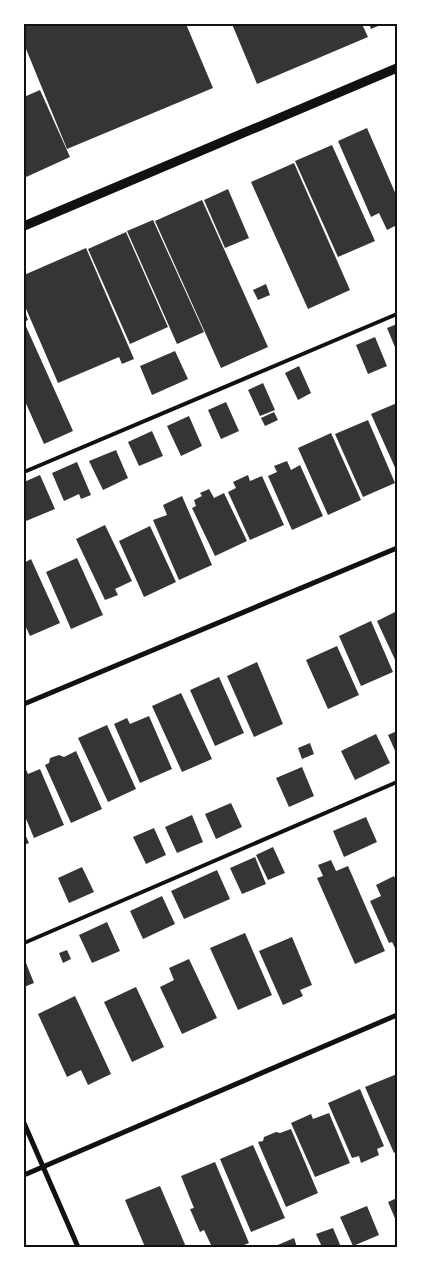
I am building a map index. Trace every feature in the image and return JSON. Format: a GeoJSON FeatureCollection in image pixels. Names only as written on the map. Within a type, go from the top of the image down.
{"type":"FeatureCollection","features":[{"type":"Feature","properties":{"kind":"street"},"geometry":{"type":"LineString","coordinates":[[24,226],[397,68]]}},
{"type":"Feature","properties":{"kind":"street"},"geometry":{"type":"LineString","coordinates":[[24,704],[397,548]]}},
{"type":"Feature","properties":{"kind":"street"},"geometry":{"type":"LineString","coordinates":[[24,1175],[397,1016]]}},
{"type":"Feature","properties":{"kind":"street"},"geometry":{"type":"LineString","coordinates":[[24,1123],[78,1247]]}},
{"type":"Feature","properties":{"kind":"lane"},"geometry":{"type":"LineString","coordinates":[[24,472],[397,314]]}},
{"type":"Feature","properties":{"kind":"lane"},"geometry":{"type":"LineString","coordinates":[[24,943],[397,782]]}},
{"type":"Feature","properties":{"kind":"building"},"geometry":{"type":"Polygon","coordinates":[[[24,24],[186,24],[213,88],[67,149],[24,44],[24,24]]]}},
{"type":"Feature","properties":{"kind":"building"},"geometry":{"type":"Polygon","coordinates":[[[232,24],[362,24],[368,37],[257,84],[232,24]]]}},
{"type":"Feature","properties":{"kind":"building"},"geometry":{"type":"Polygon","coordinates":[[[369,24],[383,24],[371,29],[369,24]]]}},
{"type":"Feature","properties":{"kind":"building"},"geometry":{"type":"Polygon","coordinates":[[[40,90],[70,157],[24,178],[24,97],[40,90]]]}},
{"type":"Feature","properties":{"kind":"building"},"geometry":{"type":"Polygon","coordinates":[[[367,128],[397,197],[397,225],[387,230],[379,213],[371,217],[338,141],[367,128]]]}},
{"type":"Feature","properties":{"kind":"building"},"geometry":{"type":"Polygon","coordinates":[[[332,145],[375,241],[338,257],[295,161],[332,145]]]}},
{"type":"Feature","properties":{"kind":"building"},"geometry":{"type":"Polygon","coordinates":[[[294,163],[350,290],[308,309],[251,182],[294,163]]]}},
{"type":"Feature","properties":{"kind":"building"},"geometry":{"type":"Polygon","coordinates":[[[228,189],[249,238],[225,248],[204,200],[228,189]]]}},
{"type":"Feature","properties":{"kind":"building"},"geometry":{"type":"Polygon","coordinates":[[[202,200],[268,347],[221,368],[155,221],[202,200]]]}},
{"type":"Feature","properties":{"kind":"building"},"geometry":{"type":"Polygon","coordinates":[[[153,220],[204,332],[177,344],[127,231],[153,220]]]}},
{"type":"Feature","properties":{"kind":"building"},"geometry":{"type":"Polygon","coordinates":[[[126,232],[168,327],[130,344],[88,249],[126,232]]]}},
{"type":"Feature","properties":{"kind":"building"},"geometry":{"type":"Polygon","coordinates":[[[86,248],[134,359],[122,364],[119,357],[58,383],[24,304],[24,275],[86,248]]]}},
{"type":"Feature","properties":{"kind":"building"},"geometry":{"type":"Polygon","coordinates":[[[266,284],[270,295],[258,300],[253,290],[266,284]]]}},
{"type":"Feature","properties":{"kind":"building"},"geometry":{"type":"Polygon","coordinates":[[[24,309],[28,320],[24,322],[24,309]]]}},
{"type":"Feature","properties":{"kind":"building"},"geometry":{"type":"Polygon","coordinates":[[[24,322],[73,431],[44,444],[24,399],[24,322]]]}},
{"type":"Feature","properties":{"kind":"building"},"geometry":{"type":"Polygon","coordinates":[[[397,324],[397,352],[387,328],[397,324]]]}},
{"type":"Feature","properties":{"kind":"building"},"geometry":{"type":"Polygon","coordinates":[[[375,337],[387,366],[368,374],[356,345],[375,337]]]}},
{"type":"Feature","properties":{"kind":"building"},"geometry":{"type":"Polygon","coordinates":[[[175,351],[188,379],[152,395],[140,366],[175,351]]]}},
{"type":"Feature","properties":{"kind":"building"},"geometry":{"type":"Polygon","coordinates":[[[299,366],[311,393],[298,400],[285,373],[299,366]]]}},
{"type":"Feature","properties":{"kind":"building"},"geometry":{"type":"Polygon","coordinates":[[[263,383],[275,410],[260,416],[248,390],[263,383]]]}},
{"type":"Feature","properties":{"kind":"building"},"geometry":{"type":"Polygon","coordinates":[[[226,402],[239,431],[221,439],[208,410],[226,402]]]}},
{"type":"Feature","properties":{"kind":"building"},"geometry":{"type":"Polygon","coordinates":[[[397,403],[397,472],[371,414],[397,403]]]}},
{"type":"Feature","properties":{"kind":"building"},"geometry":{"type":"Polygon","coordinates":[[[274,412],[278,420],[265,426],[261,418],[274,412]]]}},
{"type":"Feature","properties":{"kind":"building"},"geometry":{"type":"Polygon","coordinates":[[[189,416],[202,446],[181,456],[167,426],[189,416]]]}},
{"type":"Feature","properties":{"kind":"building"},"geometry":{"type":"Polygon","coordinates":[[[368,420],[395,483],[363,497],[335,434],[368,420]]]}},
{"type":"Feature","properties":{"kind":"building"},"geometry":{"type":"Polygon","coordinates":[[[152,431],[163,456],[139,466],[128,442],[152,431]]]}},
{"type":"Feature","properties":{"kind":"building"},"geometry":{"type":"Polygon","coordinates":[[[331,433],[361,500],[328,515],[298,448],[331,433]]]}},
{"type":"Feature","properties":{"kind":"building"},"geometry":{"type":"Polygon","coordinates":[[[116,450],[128,478],[103,490],[89,461],[116,450]]]}},
{"type":"Feature","properties":{"kind":"building"},"geometry":{"type":"Polygon","coordinates":[[[287,461],[291,470],[300,465],[323,516],[292,530],[268,476],[277,472],[274,466],[287,461]]]}},
{"type":"Feature","properties":{"kind":"building"},"geometry":{"type":"Polygon","coordinates":[[[77,462],[91,495],[81,499],[79,494],[64,501],[52,473],[77,462]]]}},
{"type":"Feature","properties":{"kind":"building"},"geometry":{"type":"Polygon","coordinates":[[[40,475],[55,509],[26,521],[24,515],[24,482],[40,475]]]}},
{"type":"Feature","properties":{"kind":"building"},"geometry":{"type":"Polygon","coordinates":[[[248,475],[250,481],[262,476],[284,525],[250,540],[228,492],[236,488],[233,482],[248,475]]]}},
{"type":"Feature","properties":{"kind":"building"},"geometry":{"type":"Polygon","coordinates":[[[209,489],[214,498],[224,493],[247,541],[215,556],[192,508],[196,506],[194,500],[202,496],[200,493],[209,489]]]}},
{"type":"Feature","properties":{"kind":"building"},"geometry":{"type":"Polygon","coordinates":[[[182,496],[212,565],[179,580],[153,520],[167,515],[163,505],[182,496]]]}},
{"type":"Feature","properties":{"kind":"building"},"geometry":{"type":"Polygon","coordinates":[[[105,525],[132,581],[115,589],[118,595],[105,600],[76,539],[105,525]]]}},
{"type":"Feature","properties":{"kind":"building"},"geometry":{"type":"Polygon","coordinates":[[[150,526],[176,582],[144,597],[119,541],[150,526]]]}},
{"type":"Feature","properties":{"kind":"building"},"geometry":{"type":"Polygon","coordinates":[[[77,558],[103,615],[71,629],[46,572],[77,558]]]}},
{"type":"Feature","properties":{"kind":"building"},"geometry":{"type":"Polygon","coordinates":[[[31,559],[60,623],[30,636],[24,623],[24,563],[31,559]]]}},
{"type":"Feature","properties":{"kind":"building"},"geometry":{"type":"Polygon","coordinates":[[[397,611],[397,664],[377,621],[397,611]]]}},
{"type":"Feature","properties":{"kind":"building"},"geometry":{"type":"Polygon","coordinates":[[[371,621],[393,672],[361,686],[339,636],[371,621]]]}},
{"type":"Feature","properties":{"kind":"building"},"geometry":{"type":"Polygon","coordinates":[[[337,646],[359,695],[328,709],[306,660],[337,646]]]}},
{"type":"Feature","properties":{"kind":"building"},"geometry":{"type":"Polygon","coordinates":[[[257,662],[283,724],[254,737],[227,676],[257,662]]]}},
{"type":"Feature","properties":{"kind":"building"},"geometry":{"type":"Polygon","coordinates":[[[219,677],[244,733],[215,746],[190,690],[219,677]]]}},
{"type":"Feature","properties":{"kind":"building"},"geometry":{"type":"Polygon","coordinates":[[[181,693],[212,759],[182,772],[152,706],[181,693]]]}},
{"type":"Feature","properties":{"kind":"building"},"geometry":{"type":"Polygon","coordinates":[[[149,716],[172,769],[140,783],[114,724],[127,718],[130,724],[149,716]]]}},
{"type":"Feature","properties":{"kind":"building"},"geometry":{"type":"Polygon","coordinates":[[[107,725],[136,789],[108,802],[78,738],[107,725]]]}},
{"type":"Feature","properties":{"kind":"building"},"geometry":{"type":"Polygon","coordinates":[[[397,731],[397,755],[388,735],[397,731]]]}},
{"type":"Feature","properties":{"kind":"building"},"geometry":{"type":"Polygon","coordinates":[[[376,734],[390,763],[355,780],[341,751],[376,734]]]}},
{"type":"Feature","properties":{"kind":"building"},"geometry":{"type":"Polygon","coordinates":[[[310,743],[314,754],[302,759],[298,748],[310,743]]]}},
{"type":"Feature","properties":{"kind":"building"},"geometry":{"type":"Polygon","coordinates":[[[76,751],[102,809],[71,823],[45,765],[49,763],[50,758],[59,755],[64,757],[76,751]]]}},
{"type":"Feature","properties":{"kind":"building"},"geometry":{"type":"Polygon","coordinates":[[[24,765],[28,774],[40,769],[64,825],[34,838],[24,814],[24,765]]]}},
{"type":"Feature","properties":{"kind":"building"},"geometry":{"type":"Polygon","coordinates":[[[302,767],[314,796],[289,807],[276,778],[302,767]]]}},
{"type":"Feature","properties":{"kind":"building"},"geometry":{"type":"Polygon","coordinates":[[[231,803],[242,827],[216,839],[205,814],[231,803]]]}},
{"type":"Feature","properties":{"kind":"building"},"geometry":{"type":"Polygon","coordinates":[[[192,815],[203,842],[177,853],[165,827],[192,815]]]}},
{"type":"Feature","properties":{"kind":"building"},"geometry":{"type":"Polygon","coordinates":[[[366,817],[377,842],[344,857],[333,831],[366,817]]]}},
{"type":"Feature","properties":{"kind":"building"},"geometry":{"type":"Polygon","coordinates":[[[154,828],[166,855],[146,864],[133,837],[154,828]]]}},
{"type":"Feature","properties":{"kind":"building"},"geometry":{"type":"Polygon","coordinates":[[[24,832],[29,843],[24,845],[24,832]]]}},
{"type":"Feature","properties":{"kind":"building"},"geometry":{"type":"Polygon","coordinates":[[[273,847],[285,873],[268,880],[256,855],[273,847]]]}},
{"type":"Feature","properties":{"kind":"building"},"geometry":{"type":"Polygon","coordinates":[[[255,857],[266,884],[242,894],[230,868],[255,857]]]}},
{"type":"Feature","properties":{"kind":"building"},"geometry":{"type":"Polygon","coordinates":[[[331,860],[336,871],[348,866],[385,951],[355,964],[317,878],[323,876],[318,865],[331,860]]]}},
{"type":"Feature","properties":{"kind":"building"},"geometry":{"type":"Polygon","coordinates":[[[82,867],[94,892],[69,903],[58,878],[82,867]]]}},
{"type":"Feature","properties":{"kind":"building"},"geometry":{"type":"Polygon","coordinates":[[[217,870],[230,899],[184,919],[171,891],[217,870]]]}},
{"type":"Feature","properties":{"kind":"building"},"geometry":{"type":"Polygon","coordinates":[[[394,876],[397,883],[396,950],[392,942],[389,943],[370,901],[381,896],[376,885],[394,876]]]}},
{"type":"Feature","properties":{"kind":"building"},"geometry":{"type":"Polygon","coordinates":[[[162,896],[175,924],[143,939],[130,911],[162,896]]]}},
{"type":"Feature","properties":{"kind":"building"},"geometry":{"type":"Polygon","coordinates":[[[107,922],[120,951],[92,963],[79,935],[107,922]]]}},
{"type":"Feature","properties":{"kind":"building"},"geometry":{"type":"Polygon","coordinates":[[[245,933],[272,995],[238,1010],[210,948],[245,933]]]}},
{"type":"Feature","properties":{"kind":"building"},"geometry":{"type":"Polygon","coordinates":[[[292,937],[312,985],[300,990],[303,996],[283,1005],[259,951],[292,937]]]}},
{"type":"Feature","properties":{"kind":"building"},"geometry":{"type":"Polygon","coordinates":[[[67,950],[71,959],[63,963],[59,953],[67,950]]]}},
{"type":"Feature","properties":{"kind":"building"},"geometry":{"type":"Polygon","coordinates":[[[24,958],[34,983],[24,987],[24,958]]]}},
{"type":"Feature","properties":{"kind":"building"},"geometry":{"type":"Polygon","coordinates":[[[189,959],[217,1018],[182,1034],[160,987],[174,980],[169,968],[189,959]]]}},
{"type":"Feature","properties":{"kind":"building"},"geometry":{"type":"Polygon","coordinates":[[[136,987],[164,1047],[132,1062],[104,1002],[136,987]]]}},
{"type":"Feature","properties":{"kind":"building"},"geometry":{"type":"Polygon","coordinates":[[[75,996],[111,1074],[88,1085],[81,1070],[67,1077],[38,1014],[75,996]]]}},
{"type":"Feature","properties":{"kind":"building"},"geometry":{"type":"Polygon","coordinates":[[[397,1074],[397,1151],[394,1153],[365,1087],[397,1074]]]}},
{"type":"Feature","properties":{"kind":"building"},"geometry":{"type":"Polygon","coordinates":[[[360,1089],[384,1146],[377,1149],[379,1155],[361,1163],[359,1156],[352,1158],[328,1103],[360,1089]]]}},
{"type":"Feature","properties":{"kind":"building"},"geometry":{"type":"Polygon","coordinates":[[[329,1113],[350,1163],[315,1177],[291,1123],[311,1114],[313,1119],[329,1113]]]}},
{"type":"Feature","properties":{"kind":"building"},"geometry":{"type":"Polygon","coordinates":[[[291,1129],[318,1193],[286,1207],[258,1142],[263,1141],[264,1137],[276,1132],[280,1133],[291,1129]]]}},
{"type":"Feature","properties":{"kind":"building"},"geometry":{"type":"Polygon","coordinates":[[[253,1145],[285,1218],[251,1232],[220,1159],[253,1145]]]}},
{"type":"Feature","properties":{"kind":"building"},"geometry":{"type":"Polygon","coordinates":[[[215,1162],[249,1243],[239,1247],[212,1247],[204,1230],[200,1232],[190,1209],[194,1208],[181,1176],[215,1162]]]}},
{"type":"Feature","properties":{"kind":"building"},"geometry":{"type":"Polygon","coordinates":[[[160,1186],[186,1247],[145,1247],[125,1200],[160,1186]]]}},
{"type":"Feature","properties":{"kind":"building"},"geometry":{"type":"Polygon","coordinates":[[[397,1198],[397,1223],[388,1202],[397,1198]]]}},
{"type":"Feature","properties":{"kind":"building"},"geometry":{"type":"Polygon","coordinates":[[[367,1206],[379,1235],[353,1246],[340,1217],[367,1206]]]}},
{"type":"Feature","properties":{"kind":"building"},"geometry":{"type":"Polygon","coordinates":[[[333,1228],[341,1247],[322,1247],[316,1234],[333,1228]]]}},
{"type":"Feature","properties":{"kind":"building"},"geometry":{"type":"Polygon","coordinates":[[[294,1238],[297,1247],[273,1247],[294,1238]]]}}]}
